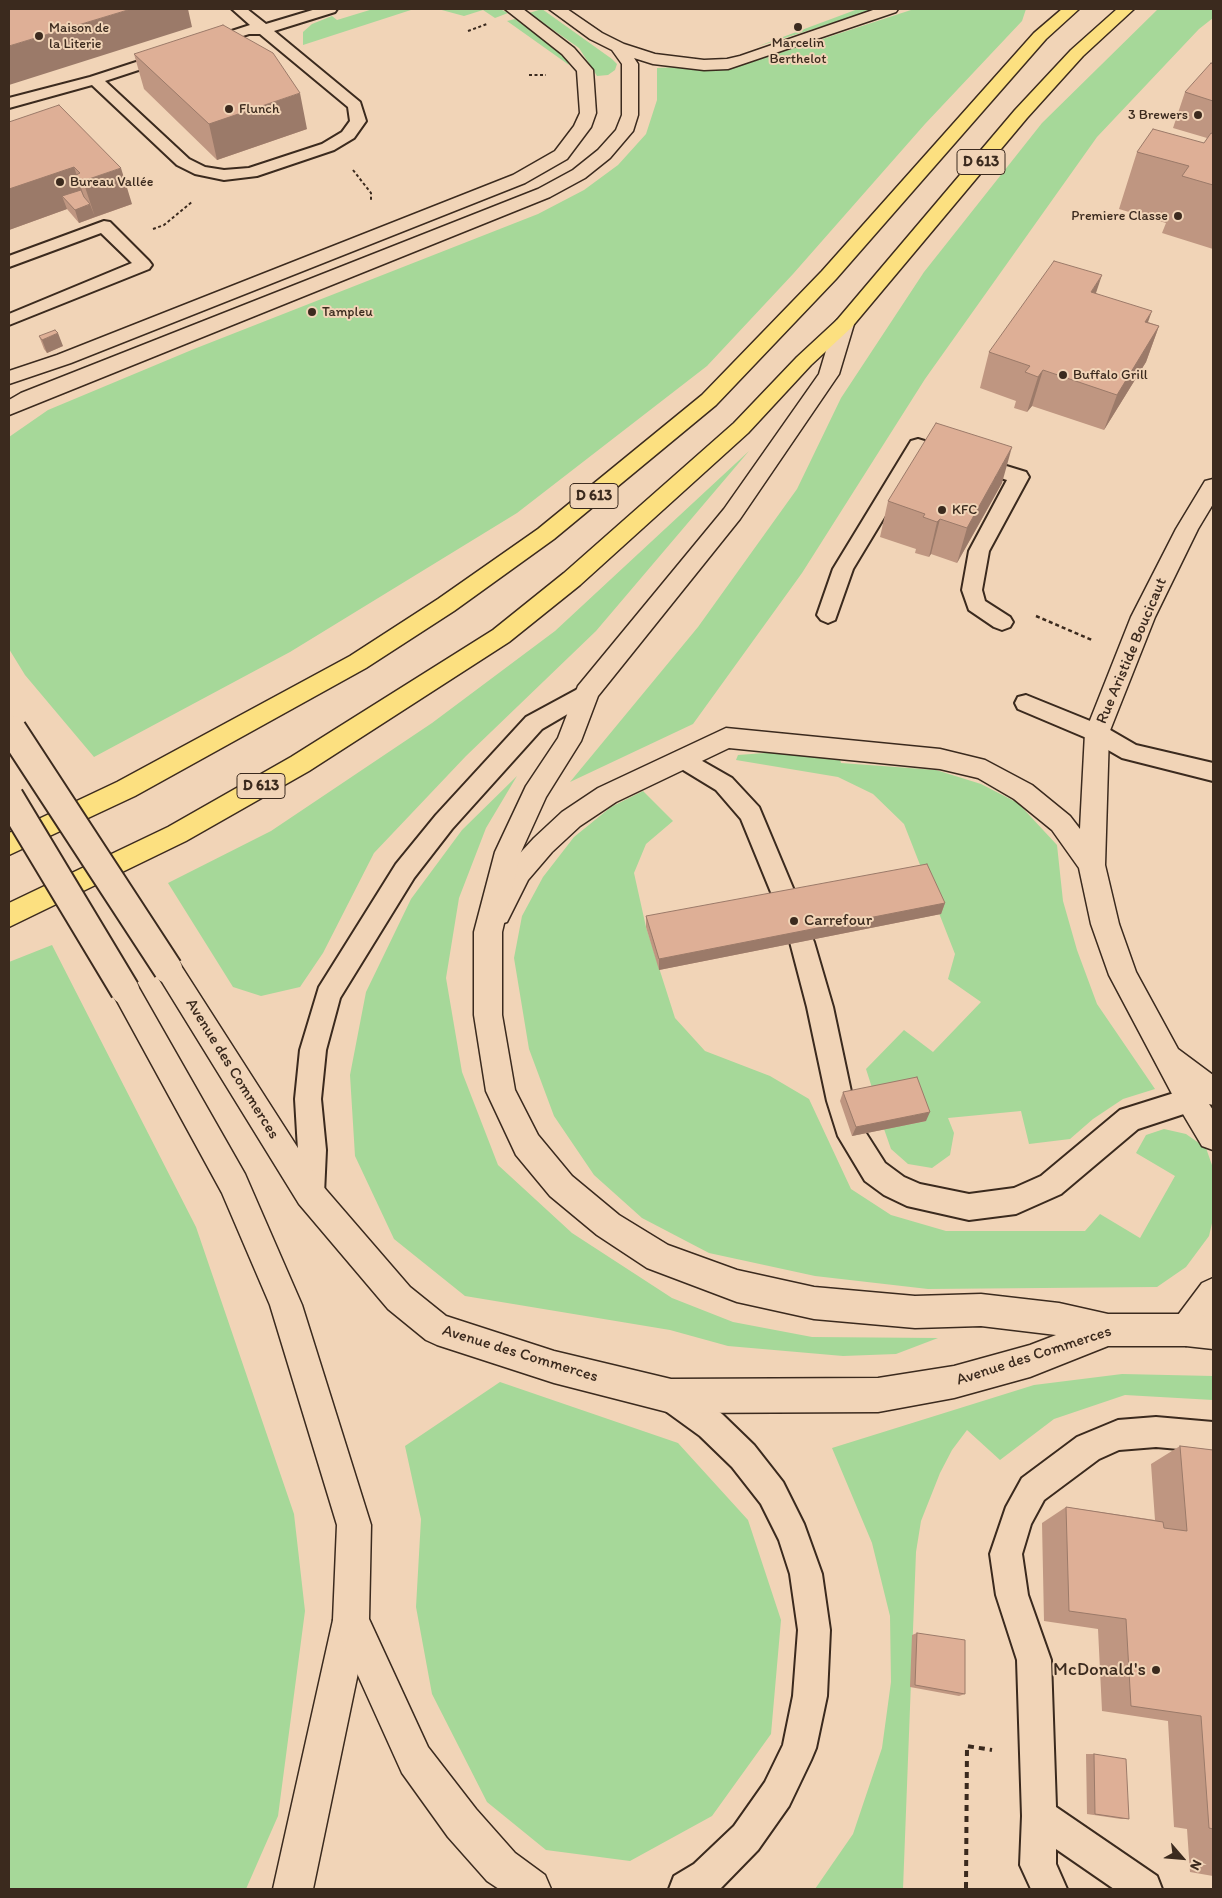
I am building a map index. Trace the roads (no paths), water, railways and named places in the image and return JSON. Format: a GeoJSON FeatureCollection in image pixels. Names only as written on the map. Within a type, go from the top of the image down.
{"type":"FeatureCollection","features":[{"type":"Feature","properties":{"kind":"main road","name":"D 613"},"geometry":{"type":"LineString","coordinates":[[9,845],[126,789],[358,662],[446,605],[546,534],[709,400],[830,275],[1040,36],[1071,9]]}},
{"type":"Feature","properties":{"kind":"main road","name":"D 613"},"geometry":{"type":"LineString","coordinates":[[9,916],[185,829],[300,764],[501,636],[572,579],[741,428],[804,361],[844,324],[1019,117],[1077,53],[1126,9]]}},
{"type":"Feature","properties":{"kind":"street"},"geometry":{"type":"LineString","coordinates":[[9,378],[64,359],[510,183],[561,154],[582,127],[588,113],[585,70],[568,51],[513,9]]}},
{"type":"Feature","properties":{"kind":"street"},"geometry":{"type":"LineString","coordinates":[[557,9],[596,36],[618,47],[653,59],[704,65],[728,64],[890,9]]}},
{"type":"Feature","properties":{"kind":"street"},"geometry":{"type":"LineString","coordinates":[[9,408],[28,398],[544,193],[579,174],[604,154],[624,131],[630,115],[630,64],[618,47]]}},
{"type":"Feature","properties":{"kind":"street"},"geometry":{"type":"LineString","coordinates":[[844,324],[829,374],[732,514],[587,692],[569,741],[535,793],[508,852],[488,932],[488,1015],[501,1091],[527,1145],[561,1186],[608,1225],[658,1257],[737,1286],[814,1303],[915,1312],[981,1310],[1059,1319],[1108,1330]]}},
{"type":"Feature","properties":{"kind":"street","name":"Rue Aristide Boucicaut"},"geometry":{"type":"LineString","coordinates":[[1213,486],[1187,530],[1143,617],[1097,733],[1092,865],[1105,924],[1123,975],[1164,1053],[1202,1096],[1213,1136]]}},
{"type":"Feature","properties":{"kind":"street","name":"Avenue des Commerces"},"geometry":{"type":"LineString","coordinates":[[9,726],[168,969],[310,1194],[399,1298],[437,1328],[554,1367],[671,1396],[878,1395],[954,1382],[1030,1361],[1108,1330],[1200,1331]]}},
{"type":"Feature","properties":{"kind":"street"},"geometry":{"type":"LineString","coordinates":[[488,932],[519,872],[543,845],[571,820],[607,795],[726,738],[940,759],[985,770],[1023,792],[1061,823],[1092,865]]}},
{"type":"Feature","properties":{"kind":"street"},"geometry":{"type":"LineString","coordinates":[[9,798],[125,990],[234,1184],[286,1305],[354,1525],[351,1620],[293,1889]]}},
{"type":"Feature","properties":{"kind":"street"},"geometry":{"type":"LineString","coordinates":[[1200,1331],[1213,1294]]}},
{"type":"Feature","properties":{"kind":"street"},"geometry":{"type":"LineString","coordinates":[[351,1620],[415,1760],[462,1823],[502,1867],[531,1889]]}},
{"type":"Feature","properties":{"kind":"lane"},"geometry":{"type":"LineString","coordinates":[[95,80],[183,162],[201,171],[224,175],[252,173],[328,147],[348,135],[358,121],[355,104],[239,9]]}},
{"type":"Feature","properties":{"kind":"lane"},"geometry":{"type":"LineString","coordinates":[[9,103],[95,80],[247,30],[264,29],[330,9]]}},
{"type":"Feature","properties":{"kind":"lane"},"geometry":{"type":"LineString","coordinates":[[9,262],[104,226],[143,265],[11,316]]}},
{"type":"Feature","properties":{"kind":"lane"},"geometry":{"type":"LineString","coordinates":[[828,615],[843,568],[918,445],[1018,477],[979,551],[972,590],[976,605],[1002,622]]}},
{"type":"Feature","properties":{"kind":"lane"},"geometry":{"type":"LineString","coordinates":[[310,1194],[312,1150],[308,1099],[313,1050],[328,995],[405,871],[444,822],[534,723],[587,692]]}},
{"type":"Feature","properties":{"kind":"lane"},"geometry":{"type":"LineString","coordinates":[[1026,703],[1097,733],[1130,752],[1213,772]]}},
{"type":"Feature","properties":{"kind":"lane"},"geometry":{"type":"LineString","coordinates":[[683,759],[724,784],[752,814],[786,900]]}},
{"type":"Feature","properties":{"kind":"lane"},"geometry":{"type":"LineString","coordinates":[[802,942],[820,1007],[840,1101],[852,1136],[875,1172],[894,1186],[917,1197],[969,1207],[1016,1201],[1051,1185],[1130,1119],[1202,1096]]}},
{"type":"Feature","properties":{"kind":"lane"},"geometry":{"type":"LineString","coordinates":[[671,1396],[711,1425],[743,1456],[772,1493],[793,1535],[806,1574],[814,1630],[810,1696],[798,1748],[777,1794],[746,1838],[706,1877],[687,1889]]}},
{"type":"Feature","properties":{"kind":"lane"},"geometry":{"type":"LineString","coordinates":[[1050,1889],[1038,1865],[1039,1816],[1034,1660],[1012,1595],[1006,1554],[1016,1518],[1033,1489],[1040,1483],[1088,1448],[1118,1435],[1156,1432],[1213,1437]]}},
{"type":"Feature","properties":{"kind":"lane"},"geometry":{"type":"LineString","coordinates":[[1039,1816],[1144,1889]]}},
{"type":"Feature","properties":{"kind":"place","name":"Marcelin Berthelot"},"geometry":{"type":"Point","coordinates":[798,27]}},
{"type":"Feature","properties":{"kind":"place","name":"Maison de la Literie"},"geometry":{"type":"Point","coordinates":[39,36]}},
{"type":"Feature","properties":{"kind":"place","name":"Flunch"},"geometry":{"type":"Point","coordinates":[229,109]}},
{"type":"Feature","properties":{"kind":"place","name":"3 Brewers"},"geometry":{"type":"Point","coordinates":[1198,115]}},
{"type":"Feature","properties":{"kind":"place","name":"Bureau Vallée"},"geometry":{"type":"Point","coordinates":[60,182]}},
{"type":"Feature","properties":{"kind":"place","name":"Premiere Classe"},"geometry":{"type":"Point","coordinates":[1178,216]}},
{"type":"Feature","properties":{"kind":"place","name":"Tampleu"},"geometry":{"type":"Point","coordinates":[312,312]}},
{"type":"Feature","properties":{"kind":"place","name":"Buffalo Grill"},"geometry":{"type":"Point","coordinates":[1063,375]}},
{"type":"Feature","properties":{"kind":"place","name":"KFC"},"geometry":{"type":"Point","coordinates":[942,510]}},
{"type":"Feature","properties":{"kind":"place","name":"Carrefour"},"geometry":{"type":"Point","coordinates":[794,921]}},
{"type":"Feature","properties":{"kind":"place","name":"McDonald's"},"geometry":{"type":"Point","coordinates":[1156,1670]}}]}
